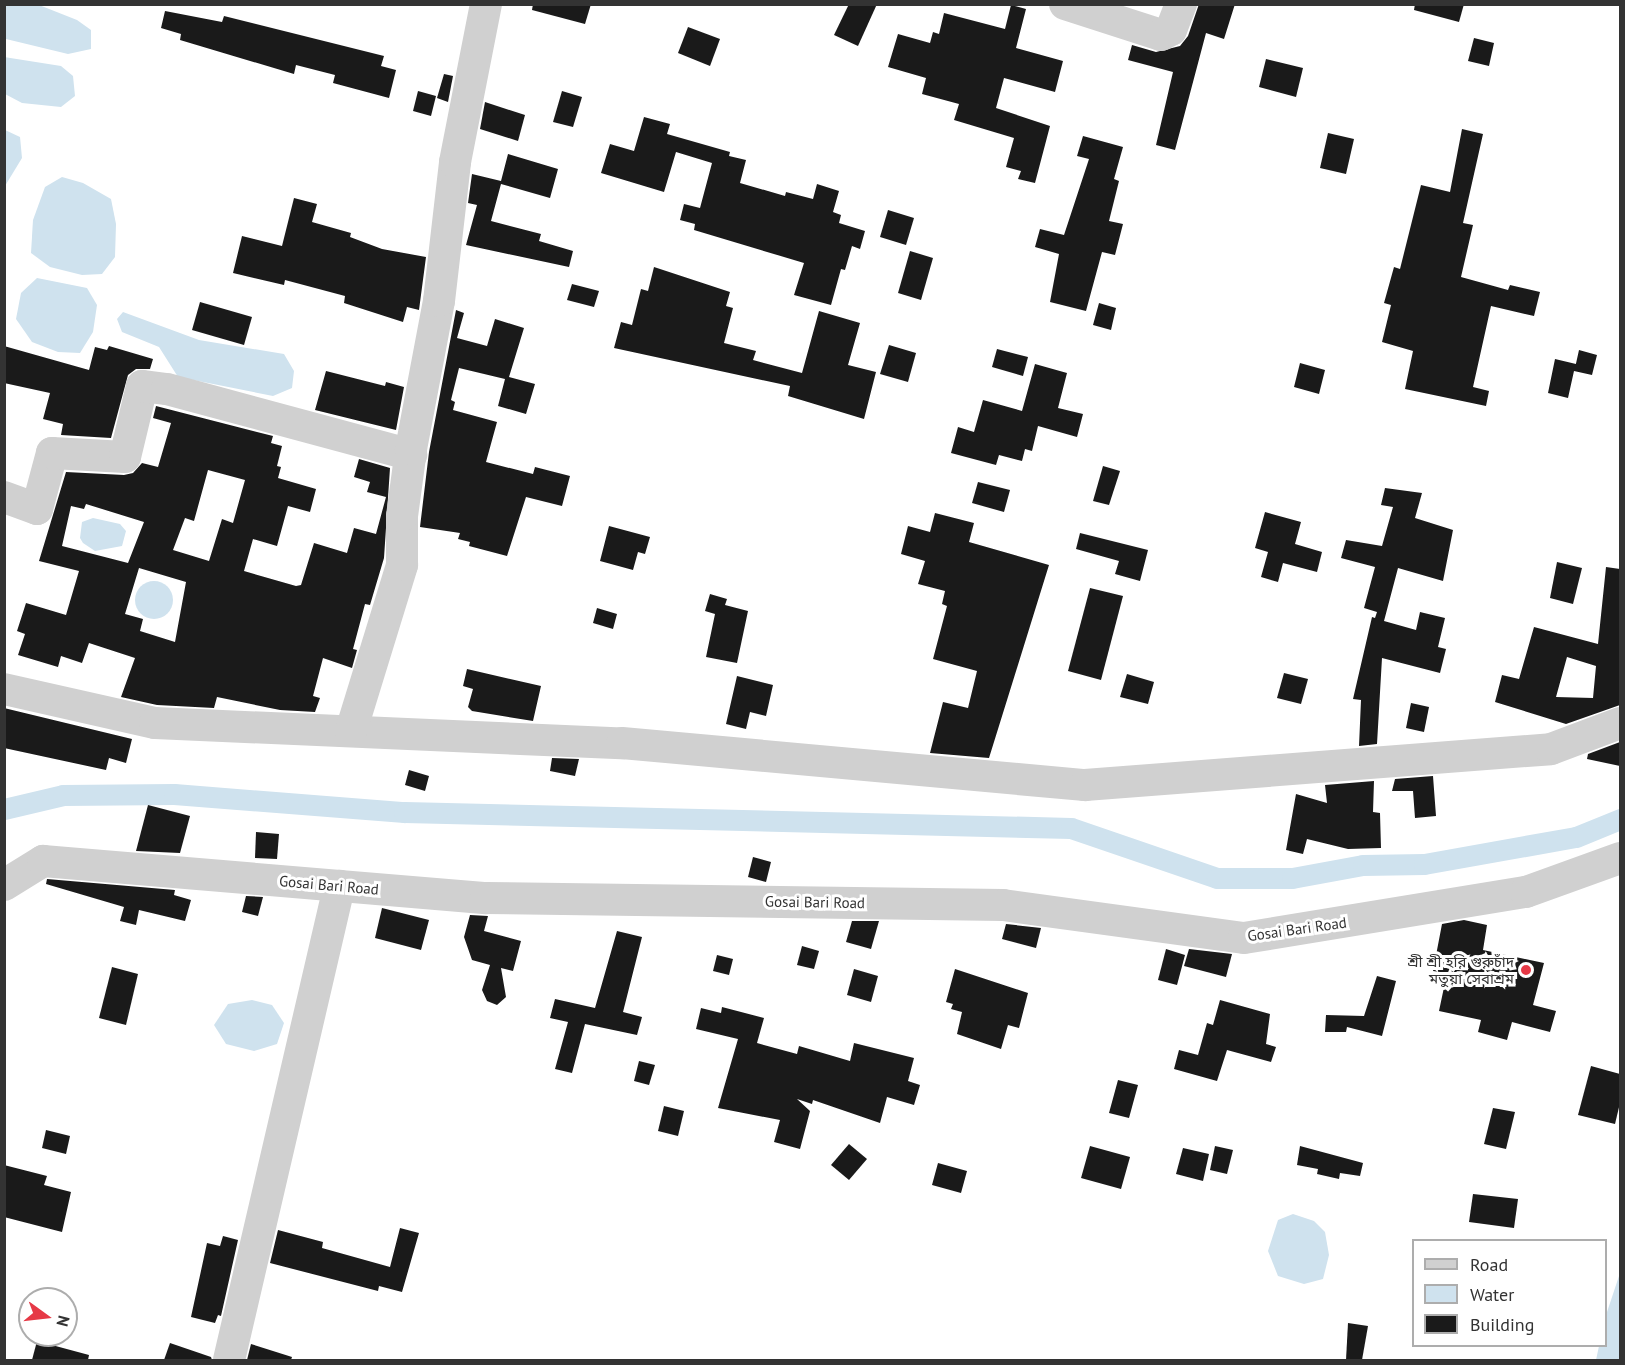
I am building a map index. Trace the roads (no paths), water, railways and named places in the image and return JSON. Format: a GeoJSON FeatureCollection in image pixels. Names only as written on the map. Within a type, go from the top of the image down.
{"type":"FeatureCollection","features":[{"type":"Feature","properties":{"kind":"street"},"geometry":{"type":"LineString","coordinates":[[351,732],[402,565],[402,516],[411,455],[439,300],[455,162],[486,4]]}},
{"type":"Feature","properties":{"kind":"street"},"geometry":{"type":"LineString","coordinates":[[1065,4],[1161,34],[1171,30],[1181,4]]}},
{"type":"Feature","properties":{"kind":"street"},"geometry":{"type":"LineString","coordinates":[[4,497],[37,509],[52,453],[125,457],[142,386],[167,389],[411,455]]}},
{"type":"Feature","properties":{"kind":"street"},"geometry":{"type":"LineString","coordinates":[[4,689],[155,723],[622,743],[1085,786],[1551,749],[1620,723]]}},
{"type":"Feature","properties":{"kind":"street","name":"Gosai Bari Road"},"geometry":{"type":"LineString","coordinates":[[4,885],[43,861],[486,898],[1003,905],[1244,938],[1526,892],[1620,858]]}},
{"type":"Feature","properties":{"kind":"street"},"geometry":{"type":"LineString","coordinates":[[229,1360],[339,886]]}},
{"type":"Feature","properties":{"kind":"water"},"geometry":{"type":"Polygon","coordinates":[[[4,5],[39,5],[77,20],[91,30],[91,49],[68,54],[6,39],[4,5]]]}},
{"type":"Feature","properties":{"kind":"water"},"geometry":{"type":"Polygon","coordinates":[[[4,57],[61,66],[73,76],[75,96],[61,107],[22,103],[5,94],[4,57]]]}},
{"type":"Feature","properties":{"kind":"water"},"geometry":{"type":"Polygon","coordinates":[[[5,130],[20,137],[22,158],[5,186],[5,130]]]}},
{"type":"Feature","properties":{"kind":"water"},"geometry":{"type":"Polygon","coordinates":[[[62,177],[83,183],[111,199],[116,224],[115,257],[102,274],[82,275],[50,267],[31,253],[33,220],[45,187],[62,177]]]}},
{"type":"Feature","properties":{"kind":"water"},"geometry":{"type":"Polygon","coordinates":[[[37,278],[87,288],[97,305],[93,332],[80,353],[58,352],[32,342],[16,319],[21,293],[37,278]]]}},
{"type":"Feature","properties":{"kind":"water"},"geometry":{"type":"Polygon","coordinates":[[[123,312],[199,340],[284,354],[294,371],[292,388],[273,396],[178,377],[159,347],[122,332],[117,319],[123,312]]]}},
{"type":"Feature","properties":{"kind":"water"},"geometry":{"type":"Polygon","coordinates":[[[93,518],[120,524],[126,531],[122,546],[95,551],[83,543],[80,538],[82,522],[93,518]]]}},
{"type":"Feature","properties":{"kind":"water"},"geometry":{"type":"Polygon","coordinates":[[[154,581],[167,587],[173,600],[167,613],[154,619],[141,613],[135,600],[141,587],[154,581]]]}},
{"type":"Feature","properties":{"kind":"water"},"geometry":{"type":"Polygon","coordinates":[[[252,1000],[272,1005],[284,1023],[277,1044],[254,1051],[226,1044],[214,1025],[228,1004],[252,1000]]]}},
{"type":"Feature","properties":{"kind":"water"},"geometry":{"type":"Polygon","coordinates":[[[1293,1214],[1314,1221],[1325,1232],[1329,1255],[1323,1279],[1304,1284],[1278,1276],[1268,1251],[1278,1220],[1293,1214]]]}},
{"type":"Feature","properties":{"kind":"water"},"geometry":{"type":"Polygon","coordinates":[[[1620,1273],[1620,1360],[1596,1360],[1599,1347],[1607,1347],[1607,1312],[1620,1273]]]}},
{"type":"Feature","properties":{"kind":"waterway"},"geometry":{"type":"LineString","coordinates":[[4,809],[63,795],[174,794],[404,812],[1071,828],[1217,878],[1292,878],[1363,865],[1424,864],[1576,837],[1620,819]]}},
{"type":"Feature","properties":{"kind":"place","name":"শ্রী শ্রী হরি গুরুচাঁদ মতুয়া সেবাশ্রম"},"geometry":{"type":"Point","coordinates":[1526,970]}}]}
